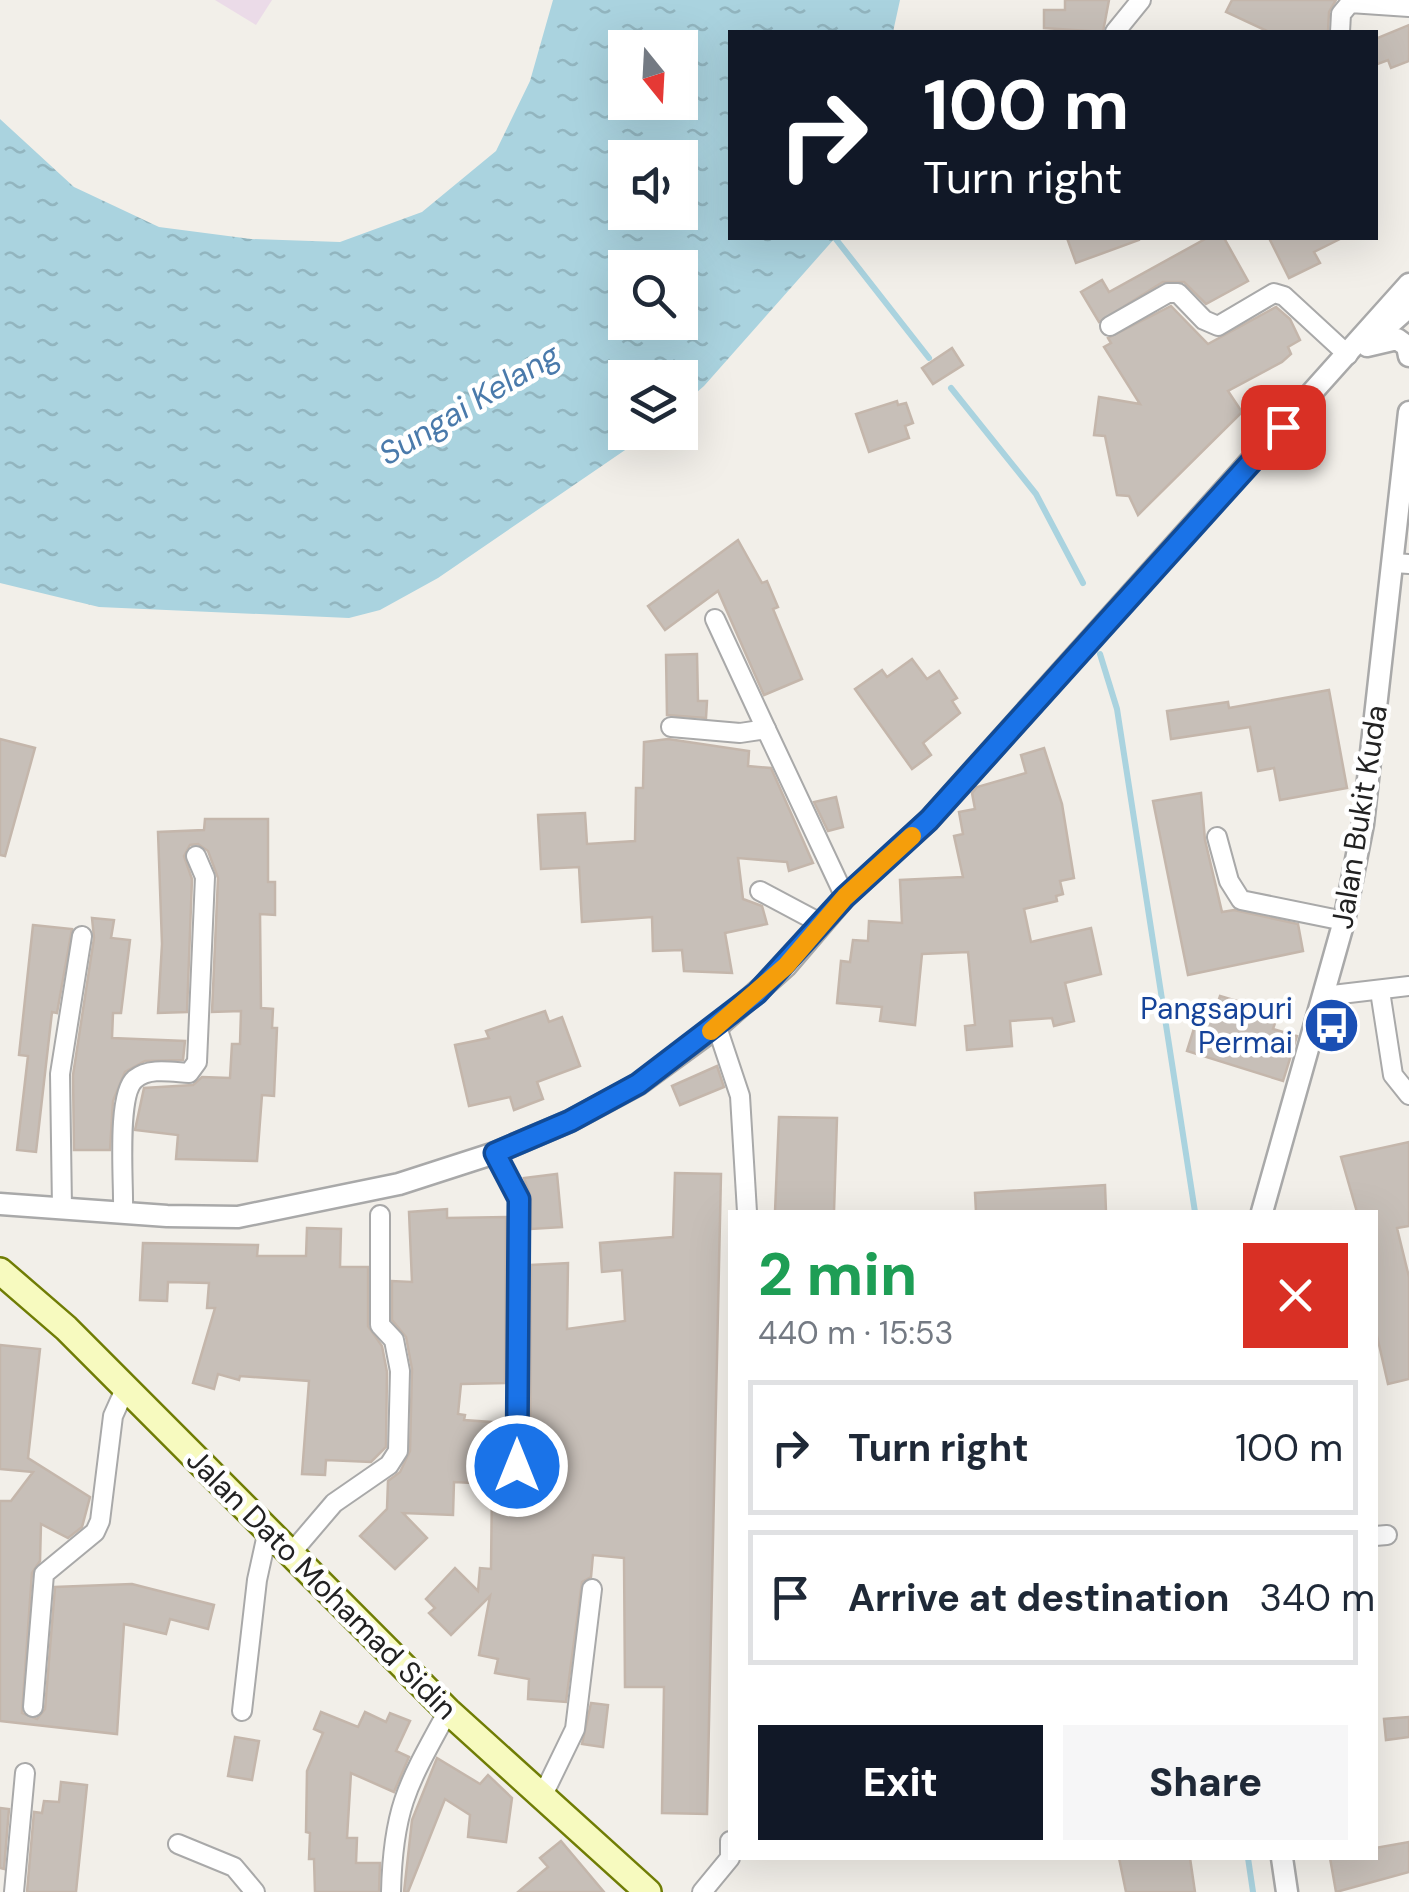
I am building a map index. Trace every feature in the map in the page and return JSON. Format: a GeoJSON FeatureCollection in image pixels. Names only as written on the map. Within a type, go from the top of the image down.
{"type":"FeatureCollection","features":[{"type":"Feature","properties":{"kind":"main road","name":"Jalan Dato Mohamad Sidin"},"geometry":{"type":"LineString","coordinates":[[0,1271],[126,1387],[448,1710],[648,1892]]}},
{"type":"Feature","properties":{"kind":"street"},"geometry":{"type":"LineString","coordinates":[[1118,30],[1141,0]]}},
{"type":"Feature","properties":{"kind":"street"},"geometry":{"type":"LineString","coordinates":[[1340,30],[1341,14],[1350,3],[1409,7]]}},
{"type":"Feature","properties":{"kind":"street"},"geometry":{"type":"LineString","coordinates":[[0,1204],[167,1216],[238,1216],[398,1184],[495,1153],[570,1121],[638,1084],[716,1027],[786,966],[845,897],[929,820],[1351,355],[1409,284]]}},
{"type":"Feature","properties":{"kind":"street"},"geometry":{"type":"LineString","coordinates":[[1110,326],[1168,293],[1178,292],[1204,320],[1218,326],[1274,293],[1284,296],[1351,355]]}},
{"type":"Feature","properties":{"kind":"street"},"geometry":{"type":"LineString","coordinates":[[1351,355],[1409,307]]}},
{"type":"Feature","properties":{"kind":"street"},"geometry":{"type":"LineString","coordinates":[[1351,355],[1397,339],[1407,346],[1409,356]]}},
{"type":"Feature","properties":{"kind":"street","name":"Jalan Bukit Kuda"},"geometry":{"type":"LineString","coordinates":[[1263,1210],[1344,920],[1364,824],[1401,564],[1409,412]]}},
{"type":"Feature","properties":{"kind":"street"},"geometry":{"type":"LineString","coordinates":[[715,620],[845,897]]}},
{"type":"Feature","properties":{"kind":"street"},"geometry":{"type":"LineString","coordinates":[[671,728],[740,733],[766,729]]}},
{"type":"Feature","properties":{"kind":"street"},"geometry":{"type":"LineString","coordinates":[[1216,837],[1229,881],[1241,900],[1344,920]]}},
{"type":"Feature","properties":{"kind":"street"},"geometry":{"type":"LineString","coordinates":[[124,1210],[124,1097],[134,1079],[152,1071],[188,1073],[198,1062],[205,876],[196,856]]}},
{"type":"Feature","properties":{"kind":"street"},"geometry":{"type":"LineString","coordinates":[[760,892],[822,924]]}},
{"type":"Feature","properties":{"kind":"street"},"geometry":{"type":"LineString","coordinates":[[62,1208],[60,1074],[82,936]]}},
{"type":"Feature","properties":{"kind":"street"},"geometry":{"type":"LineString","coordinates":[[1324,996],[1409,986]]}},
{"type":"Feature","properties":{"kind":"street"},"geometry":{"type":"LineString","coordinates":[[1380,992],[1393,1075],[1409,1094]]}},
{"type":"Feature","properties":{"kind":"street"},"geometry":{"type":"LineString","coordinates":[[716,1027],[740,1096],[747,1210]]}},
{"type":"Feature","properties":{"kind":"street"},"geometry":{"type":"LineString","coordinates":[[495,1153],[519,1199],[517,1466]]}},
{"type":"Feature","properties":{"kind":"street"},"geometry":{"type":"LineString","coordinates":[[292,1551],[334,1503],[389,1465],[398,1450],[400,1371],[394,1340],[380,1326],[380,1216]]}},
{"type":"Feature","properties":{"kind":"street"},"geometry":{"type":"LineString","coordinates":[[33,1707],[44,1574],[95,1532],[100,1521],[112,1416],[126,1387]]}},
{"type":"Feature","properties":{"kind":"street"},"geometry":{"type":"LineString","coordinates":[[242,1710],[256,1580],[268,1530]]}},
{"type":"Feature","properties":{"kind":"street"},"geometry":{"type":"LineString","coordinates":[[542,1798],[575,1729],[592,1589]]}},
{"type":"Feature","properties":{"kind":"street"},"geometry":{"type":"LineString","coordinates":[[391,1892],[392,1838],[400,1804],[448,1710]]}},
{"type":"Feature","properties":{"kind":"street"},"geometry":{"type":"LineString","coordinates":[[14,1892],[24,1774]]}},
{"type":"Feature","properties":{"kind":"street"},"geometry":{"type":"LineString","coordinates":[[178,1844],[234,1867],[254,1892]]}},
{"type":"Feature","properties":{"kind":"street"},"geometry":{"type":"LineString","coordinates":[[702,1892],[728,1860]]}},
{"type":"Feature","properties":{"kind":"street"},"geometry":{"type":"LineString","coordinates":[[1282,1860],[1287,1892]]}},
{"type":"Feature","properties":{"kind":"shaded area"},"geometry":{"type":"Polygon","coordinates":[[[215,0],[272,0],[256,25],[215,0]]]}},
{"type":"Feature","properties":{"kind":"water","name":"Sungai Kelang"},"geometry":{"type":"Polygon","coordinates":[[[553,0],[900,0],[893,30],[728,30],[728,240],[833,240],[698,391],[698,360],[608,360],[608,450],[625,450],[438,578],[380,610],[349,618],[99,607],[0,583],[0,119],[74,187],[159,227],[251,239],[340,242],[422,212],[496,151],[530,81],[553,0]]]}},
{"type":"Feature","properties":{"kind":"building"},"geometry":{"type":"Polygon","coordinates":[[[1065,0],[1109,0],[1103,30],[1044,28],[1044,10],[1065,10],[1065,0]]]}},
{"type":"Feature","properties":{"kind":"building"},"geometry":{"type":"Polygon","coordinates":[[[1232,0],[1336,0],[1329,12],[1328,30],[1265,30],[1226,12],[1232,0]]]}},
{"type":"Feature","properties":{"kind":"building"},"geometry":{"type":"Polygon","coordinates":[[[1409,25],[1409,61],[1391,68],[1388,60],[1378,64],[1378,38],[1409,25]]]}},
{"type":"Feature","properties":{"kind":"building"},"geometry":{"type":"Polygon","coordinates":[[[1068,240],[1139,240],[1076,263],[1068,240]]]}},
{"type":"Feature","properties":{"kind":"building"},"geometry":{"type":"Polygon","coordinates":[[[1203,240],[1225,240],[1248,281],[1206,304],[1184,282],[1163,282],[1099,322],[1081,292],[1102,280],[1109,292],[1203,240]]]}},
{"type":"Feature","properties":{"kind":"building"},"geometry":{"type":"Polygon","coordinates":[[[1270,240],[1338,240],[1314,252],[1320,263],[1289,278],[1270,240]]]}},
{"type":"Feature","properties":{"kind":"building"},"geometry":{"type":"Polygon","coordinates":[[[1171,306],[1208,344],[1276,307],[1290,319],[1300,340],[1288,347],[1291,354],[1282,362],[1228,391],[1242,412],[1138,515],[1129,496],[1117,495],[1105,436],[1094,435],[1099,397],[1140,404],[1104,347],[1111,343],[1108,338],[1171,306]]]}},
{"type":"Feature","properties":{"kind":"building"},"geometry":{"type":"Polygon","coordinates":[[[952,348],[963,365],[933,384],[922,368],[952,348]]]}},
{"type":"Feature","properties":{"kind":"building"},"geometry":{"type":"Polygon","coordinates":[[[897,401],[898,405],[906,403],[913,423],[905,426],[909,438],[869,452],[856,414],[897,401]]]}},
{"type":"Feature","properties":{"kind":"building"},"geometry":{"type":"Polygon","coordinates":[[[738,540],[762,583],[767,581],[778,607],[773,609],[802,679],[764,695],[718,591],[665,630],[648,606],[738,540]]]}},
{"type":"Feature","properties":{"kind":"building"},"geometry":{"type":"Polygon","coordinates":[[[697,654],[698,701],[707,701],[706,718],[667,715],[666,655],[697,654]]]}},
{"type":"Feature","properties":{"kind":"building"},"geometry":{"type":"Polygon","coordinates":[[[912,659],[927,679],[939,671],[957,698],[952,701],[960,713],[923,743],[931,755],[912,769],[855,689],[882,670],[887,677],[912,659]]]}},
{"type":"Feature","properties":{"kind":"building"},"geometry":{"type":"Polygon","coordinates":[[[1329,690],[1347,788],[1280,800],[1274,768],[1258,771],[1250,727],[1171,739],[1167,711],[1228,702],[1229,708],[1329,690]]]}},
{"type":"Feature","properties":{"kind":"building"},"geometry":{"type":"Polygon","coordinates":[[[0,739],[35,748],[5,856],[0,855],[0,739]]]}},
{"type":"Feature","properties":{"kind":"building"},"geometry":{"type":"Polygon","coordinates":[[[668,739],[749,751],[748,766],[771,768],[813,863],[789,871],[787,862],[738,858],[743,899],[762,906],[767,924],[725,933],[732,973],[684,971],[682,950],[653,951],[652,917],[582,922],[579,867],[541,869],[538,815],[585,813],[587,844],[635,841],[636,788],[643,788],[644,742],[668,739]]]}},
{"type":"Feature","properties":{"kind":"building"},"geometry":{"type":"Polygon","coordinates":[[[1044,748],[1062,804],[1074,878],[1060,881],[1063,894],[1056,896],[1057,901],[1024,909],[1031,942],[1091,928],[1101,974],[1065,983],[1074,1021],[1054,1026],[1052,1018],[1010,1021],[1012,1046],[967,1050],[965,1026],[975,1025],[968,952],[922,954],[915,1025],[880,1021],[882,1007],[837,1003],[841,961],[850,962],[853,940],[868,941],[869,921],[902,923],[900,880],[963,877],[954,836],[963,834],[959,812],[975,809],[972,793],[977,787],[1026,773],[1021,755],[1044,748]]]}},
{"type":"Feature","properties":{"kind":"building"},"geometry":{"type":"Polygon","coordinates":[[[1201,793],[1205,840],[1222,912],[1234,910],[1298,924],[1303,951],[1188,975],[1153,801],[1201,793]]]}},
{"type":"Feature","properties":{"kind":"building"},"geometry":{"type":"Polygon","coordinates":[[[836,797],[843,827],[828,831],[814,802],[836,797]]]}},
{"type":"Feature","properties":{"kind":"building"},"geometry":{"type":"Polygon","coordinates":[[[205,819],[268,819],[268,882],[275,882],[275,915],[260,914],[261,1008],[273,1009],[272,1028],[277,1028],[274,1096],[262,1095],[257,1161],[176,1159],[178,1135],[135,1130],[144,1088],[193,1085],[202,1077],[230,1078],[232,1044],[240,1044],[241,1011],[212,1012],[218,878],[208,851],[198,844],[190,845],[184,856],[192,879],[187,1012],[158,1013],[162,944],[158,832],[204,830],[205,819]]]}},
{"type":"Feature","properties":{"kind":"building"},"geometry":{"type":"Polygon","coordinates":[[[92,918],[114,920],[111,938],[130,940],[121,1013],[113,1013],[112,1038],[185,1041],[183,1060],[145,1061],[125,1072],[113,1101],[110,1150],[74,1150],[73,1075],[94,938],[92,918]]]}},
{"type":"Feature","properties":{"kind":"building"},"geometry":{"type":"Polygon","coordinates":[[[33,925],[72,929],[57,1013],[52,1012],[36,1152],[17,1150],[28,1056],[19,1055],[33,925]]]}},
{"type":"Feature","properties":{"kind":"building"},"geometry":{"type":"Polygon","coordinates":[[[1220,996],[1244,1003],[1241,1012],[1275,1023],[1273,1029],[1297,1036],[1283,1081],[1187,1051],[1201,1006],[1215,1011],[1220,996]]]}},
{"type":"Feature","properties":{"kind":"building"},"geometry":{"type":"Polygon","coordinates":[[[545,1011],[549,1022],[562,1017],[580,1066],[537,1082],[543,1099],[514,1110],[510,1097],[469,1106],[455,1045],[489,1038],[486,1031],[545,1011]]]}},
{"type":"Feature","properties":{"kind":"building"},"geometry":{"type":"Polygon","coordinates":[[[717,1066],[724,1087],[680,1105],[672,1086],[717,1066]]]}},
{"type":"Feature","properties":{"kind":"building"},"geometry":{"type":"Polygon","coordinates":[[[779,1117],[837,1118],[834,1210],[775,1210],[779,1117]]]}},
{"type":"Feature","properties":{"kind":"building"},"geometry":{"type":"Polygon","coordinates":[[[1409,1142],[1409,1226],[1397,1228],[1409,1277],[1409,1379],[1388,1384],[1378,1340],[1378,1210],[1356,1210],[1341,1157],[1409,1142]]]}},
{"type":"Feature","properties":{"kind":"building"},"geometry":{"type":"Polygon","coordinates":[[[675,1173],[721,1174],[707,1814],[662,1813],[664,1687],[625,1687],[624,1558],[593,1555],[591,1577],[582,1582],[566,1702],[528,1699],[529,1679],[495,1673],[498,1659],[479,1655],[490,1596],[451,1635],[429,1613],[435,1608],[426,1599],[455,1568],[478,1591],[480,1568],[491,1569],[492,1484],[454,1482],[453,1515],[403,1513],[427,1538],[395,1569],[360,1536],[387,1509],[388,1481],[400,1472],[410,1451],[412,1369],[406,1337],[392,1320],[392,1281],[412,1282],[409,1212],[447,1209],[447,1218],[506,1217],[505,1383],[461,1384],[458,1414],[465,1415],[464,1420],[505,1423],[505,1467],[510,1476],[518,1478],[530,1466],[531,1265],[568,1263],[567,1329],[625,1321],[622,1270],[602,1272],[600,1243],[673,1237],[675,1173]]]}},
{"type":"Feature","properties":{"kind":"building"},"geometry":{"type":"Polygon","coordinates":[[[557,1174],[562,1227],[531,1229],[531,1198],[524,1178],[557,1174]]]}},
{"type":"Feature","properties":{"kind":"building"},"geometry":{"type":"Polygon","coordinates":[[[1105,1185],[1106,1210],[976,1210],[975,1193],[1105,1185]]]}},
{"type":"Feature","properties":{"kind":"building"},"geometry":{"type":"Polygon","coordinates":[[[307,1228],[341,1229],[340,1267],[368,1267],[368,1326],[382,1346],[387,1372],[386,1447],[371,1462],[326,1460],[325,1475],[302,1474],[309,1381],[240,1376],[239,1380],[218,1374],[214,1389],[193,1383],[215,1308],[207,1308],[209,1283],[168,1282],[167,1301],[140,1300],[143,1243],[258,1245],[257,1256],[306,1256],[307,1228]]]}},
{"type":"Feature","properties":{"kind":"building"},"geometry":{"type":"Polygon","coordinates":[[[0,1345],[40,1349],[28,1458],[90,1497],[82,1527],[68,1538],[41,1524],[40,1561],[32,1573],[22,1713],[37,1719],[45,1709],[55,1587],[132,1584],[214,1605],[208,1629],[170,1619],[166,1634],[124,1624],[117,1734],[0,1721],[0,1501],[11,1501],[33,1472],[0,1469],[0,1345]]]}},
{"type":"Feature","properties":{"kind":"building"},"geometry":{"type":"Polygon","coordinates":[[[591,1703],[608,1705],[603,1747],[582,1744],[591,1703]]]}},
{"type":"Feature","properties":{"kind":"building"},"geometry":{"type":"Polygon","coordinates":[[[321,1712],[358,1727],[365,1712],[386,1722],[390,1713],[410,1721],[396,1751],[409,1757],[394,1792],[351,1773],[347,1838],[357,1838],[356,1863],[380,1863],[379,1892],[315,1892],[314,1859],[309,1859],[310,1833],[306,1832],[307,1771],[323,1733],[314,1729],[321,1712]]]}},
{"type":"Feature","properties":{"kind":"building"},"geometry":{"type":"Polygon","coordinates":[[[1409,1717],[1409,1737],[1386,1740],[1384,1719],[1409,1717]]]}},
{"type":"Feature","properties":{"kind":"building"},"geometry":{"type":"Polygon","coordinates":[[[235,1737],[259,1741],[252,1780],[228,1776],[235,1737]]]}},
{"type":"Feature","properties":{"kind":"building"},"geometry":{"type":"Polygon","coordinates":[[[437,1758],[480,1784],[488,1775],[512,1798],[506,1842],[468,1837],[470,1815],[445,1799],[408,1892],[404,1892],[412,1820],[437,1758]]]}},
{"type":"Feature","properties":{"kind":"building"},"geometry":{"type":"Polygon","coordinates":[[[61,1782],[87,1785],[76,1892],[27,1892],[34,1812],[42,1813],[44,1801],[59,1802],[61,1782]]]}},
{"type":"Feature","properties":{"kind":"building"},"geometry":{"type":"Polygon","coordinates":[[[0,1808],[9,1809],[4,1869],[0,1868],[0,1808]]]}},
{"type":"Feature","properties":{"kind":"building"},"geometry":{"type":"Polygon","coordinates":[[[561,1841],[604,1892],[518,1892],[548,1867],[540,1858],[561,1841]]]}},
{"type":"Feature","properties":{"kind":"building"},"geometry":{"type":"Polygon","coordinates":[[[1409,1842],[1409,1872],[1336,1892],[1330,1860],[1378,1860],[1378,1847],[1409,1842]]]}},
{"type":"Feature","properties":{"kind":"building"},"geometry":{"type":"Polygon","coordinates":[[[1119,1860],[1190,1860],[1195,1892],[1126,1892],[1119,1860]]]}},
{"type":"Feature","properties":{"kind":"waterway"},"geometry":{"type":"LineString","coordinates":[[837,240],[929,358]]}},
{"type":"Feature","properties":{"kind":"waterway"},"geometry":{"type":"LineString","coordinates":[[951,388],[1036,494],[1083,583]]}},
{"type":"Feature","properties":{"kind":"waterway"},"geometry":{"type":"LineString","coordinates":[[1100,654],[1117,709],[1195,1210]]}},
{"type":"Feature","properties":{"kind":"waterway"},"geometry":{"type":"LineString","coordinates":[[1248,1860],[1253,1892]]}},
{"type":"Feature","properties":{"kind":"slow traffic"},"geometry":{"type":"LineString","coordinates":[[711,1031],[786,966],[845,897],[912,836]]}},
{"type":"Feature","properties":{"kind":"place","name":"Pangsapuri Permai"},"geometry":{"type":"Point","coordinates":[1332,1025]}},
{"type":"Feature","properties":{"kind":"route"},"geometry":{"type":"LineString","coordinates":[[517,1466],[519,1199],[495,1153],[570,1121],[638,1084],[757,993],[786,966],[845,897],[929,820],[1283,427]]}}]}
